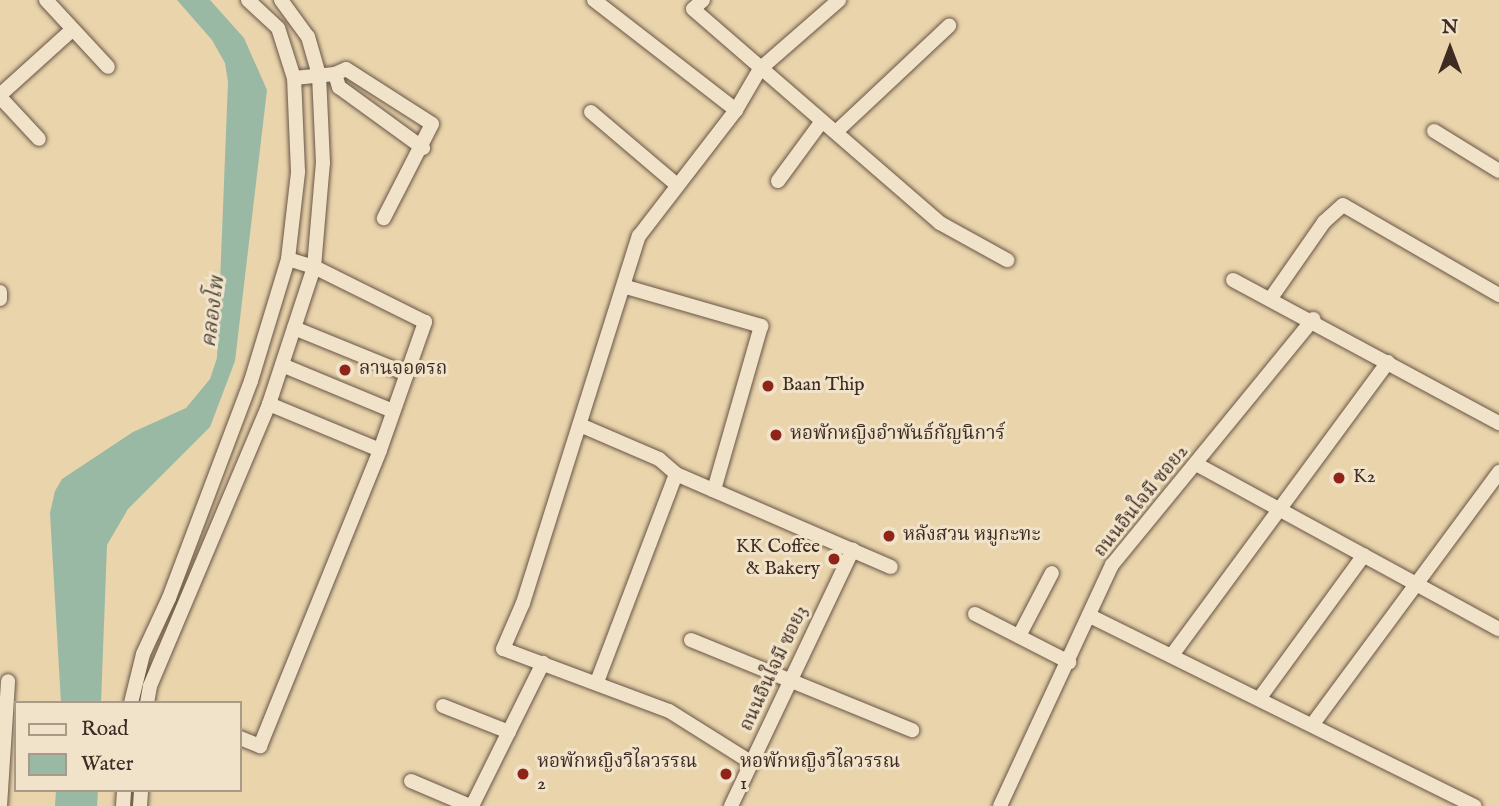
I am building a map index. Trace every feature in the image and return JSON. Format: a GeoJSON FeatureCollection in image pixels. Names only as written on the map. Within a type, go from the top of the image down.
{"type":"FeatureCollection","features":[{"type":"Feature","properties":{"kind":"street"},"geometry":{"type":"LineString","coordinates":[[46,0],[108,67]]}},
{"type":"Feature","properties":{"kind":"street"},"geometry":{"type":"LineString","coordinates":[[131,701],[143,654],[169,598],[251,381],[288,259],[298,172],[294,78],[278,29],[248,0]]}},
{"type":"Feature","properties":{"kind":"street"},"geometry":{"type":"LineString","coordinates":[[148,701],[150,685],[269,404],[314,267],[323,163],[319,75],[309,37],[281,0]]}},
{"type":"Feature","properties":{"kind":"street"},"geometry":{"type":"LineString","coordinates":[[594,0],[736,110]]}},
{"type":"Feature","properties":{"kind":"street"},"geometry":{"type":"LineString","coordinates":[[703,0],[693,9],[940,223],[1007,260]]}},
{"type":"Feature","properties":{"kind":"street"},"geometry":{"type":"LineString","coordinates":[[752,763],[669,711],[503,649],[626,287],[639,236],[676,184],[736,110],[760,69],[839,0]]}},
{"type":"Feature","properties":{"kind":"street"},"geometry":{"type":"LineString","coordinates":[[837,131],[949,26]]}},
{"type":"Feature","properties":{"kind":"street"},"geometry":{"type":"LineString","coordinates":[[39,139],[0,96],[73,29]]}},
{"type":"Feature","properties":{"kind":"street"},"geometry":{"type":"LineString","coordinates":[[294,78],[335,74],[346,69],[432,124],[423,148],[384,218]]}},
{"type":"Feature","properties":{"kind":"street"},"geometry":{"type":"LineString","coordinates":[[335,74],[339,87],[423,148]]}},
{"type":"Feature","properties":{"kind":"street"},"geometry":{"type":"LineString","coordinates":[[591,112],[676,184]]}},
{"type":"Feature","properties":{"kind":"street"},"geometry":{"type":"LineString","coordinates":[[778,181],[822,121]]}},
{"type":"Feature","properties":{"kind":"street"},"geometry":{"type":"LineString","coordinates":[[1434,131],[1499,171]]}},
{"type":"Feature","properties":{"kind":"street"},"geometry":{"type":"LineString","coordinates":[[1272,298],[1324,222],[1343,205],[1499,295]]}},
{"type":"Feature","properties":{"kind":"street"},"geometry":{"type":"LineString","coordinates":[[242,739],[260,746],[380,450],[425,322],[314,267],[288,259]]}},
{"type":"Feature","properties":{"kind":"street"},"geometry":{"type":"LineString","coordinates":[[1233,279],[1313,319],[1499,422]]}},
{"type":"Feature","properties":{"kind":"street"},"geometry":{"type":"LineString","coordinates":[[626,287],[761,326],[714,490]]}},
{"type":"Feature","properties":{"kind":"street"},"geometry":{"type":"LineString","coordinates":[[0,292],[0,299]]}},
{"type":"Feature","properties":{"kind":"street","name":"ถนนอินใจมี ซอย2"},"geometry":{"type":"LineString","coordinates":[[999,806],[1069,662],[1112,565],[1313,319]]}},
{"type":"Feature","properties":{"kind":"street"},"geometry":{"type":"LineString","coordinates":[[294,328],[407,374]]}},
{"type":"Feature","properties":{"kind":"street"},"geometry":{"type":"LineString","coordinates":[[1172,655],[1388,362]]}},
{"type":"Feature","properties":{"kind":"street"},"geometry":{"type":"LineString","coordinates":[[282,365],[393,411]]}},
{"type":"Feature","properties":{"kind":"street"},"geometry":{"type":"LineString","coordinates":[[269,404],[380,450]]}},
{"type":"Feature","properties":{"kind":"street"},"geometry":{"type":"LineString","coordinates":[[580,425],[659,459],[676,474],[891,567]]}},
{"type":"Feature","properties":{"kind":"street"},"geometry":{"type":"LineString","coordinates":[[1196,464],[1499,629]]}},
{"type":"Feature","properties":{"kind":"street"},"geometry":{"type":"LineString","coordinates":[[1311,725],[1499,472]]}},
{"type":"Feature","properties":{"kind":"street"},"geometry":{"type":"LineString","coordinates":[[597,682],[676,474]]}},
{"type":"Feature","properties":{"kind":"street","name":"ถนนอินใจมี ซอย3"},"geometry":{"type":"LineString","coordinates":[[731,806],[853,549]]}},
{"type":"Feature","properties":{"kind":"street"},"geometry":{"type":"LineString","coordinates":[[1259,699],[1364,555]]}},
{"type":"Feature","properties":{"kind":"street"},"geometry":{"type":"LineString","coordinates":[[1019,636],[1052,573]]}},
{"type":"Feature","properties":{"kind":"street"},"geometry":{"type":"LineString","coordinates":[[975,614],[1069,662]]}},
{"type":"Feature","properties":{"kind":"street"},"geometry":{"type":"LineString","coordinates":[[1090,616],[1475,806]]}},
{"type":"Feature","properties":{"kind":"street"},"geometry":{"type":"LineString","coordinates":[[691,640],[792,678],[912,730]]}},
{"type":"Feature","properties":{"kind":"street"},"geometry":{"type":"LineString","coordinates":[[411,781],[471,806],[543,663]]}},
{"type":"Feature","properties":{"kind":"street"},"geometry":{"type":"LineString","coordinates":[[0,806],[8,681]]}},
{"type":"Feature","properties":{"kind":"street"},"geometry":{"type":"LineString","coordinates":[[443,706],[509,732]]}},
{"type":"Feature","properties":{"kind":"water"},"geometry":{"type":"Polygon","coordinates":[[[177,0],[210,0],[244,38],[267,90],[235,361],[210,427],[128,509],[107,545],[101,701],[61,701],[50,513],[55,491],[62,479],[133,432],[186,408],[210,379],[217,358],[228,82],[225,63],[212,40],[177,0]]]}},
{"type":"Feature","properties":{"kind":"water"},"geometry":{"type":"Polygon","coordinates":[[[56,792],[98,792],[97,806],[55,806],[56,792]]]}},
{"type":"Feature","properties":{"kind":"place","name":"ลานจอดรถ"},"geometry":{"type":"Point","coordinates":[345,370]}},
{"type":"Feature","properties":{"kind":"place","name":"Baan Thip"},"geometry":{"type":"Point","coordinates":[768,386]}},
{"type":"Feature","properties":{"kind":"place","name":"หอพักหญิงอำพันธ์กัญนิการ์"},"geometry":{"type":"Point","coordinates":[776,435]}},
{"type":"Feature","properties":{"kind":"place","name":"K2"},"geometry":{"type":"Point","coordinates":[1339,478]}},
{"type":"Feature","properties":{"kind":"place","name":"หลังสวน หมูกะทะ"},"geometry":{"type":"Point","coordinates":[889,536]}},
{"type":"Feature","properties":{"kind":"place","name":"KK Coffee & Bakery"},"geometry":{"type":"Point","coordinates":[834,559]}},
{"type":"Feature","properties":{"kind":"place","name":"หอพักหญิงวิไลวรรณ 2"},"geometry":{"type":"Point","coordinates":[523,774]}},
{"type":"Feature","properties":{"kind":"place","name":"หอพักหญิงวิไลวรรณ 1"},"geometry":{"type":"Point","coordinates":[726,774]}},
{"type":"Feature","properties":{"kind":"water label","name":"คลองโพ"},"geometry":{"type":"Point","coordinates":[214,312]}}]}
